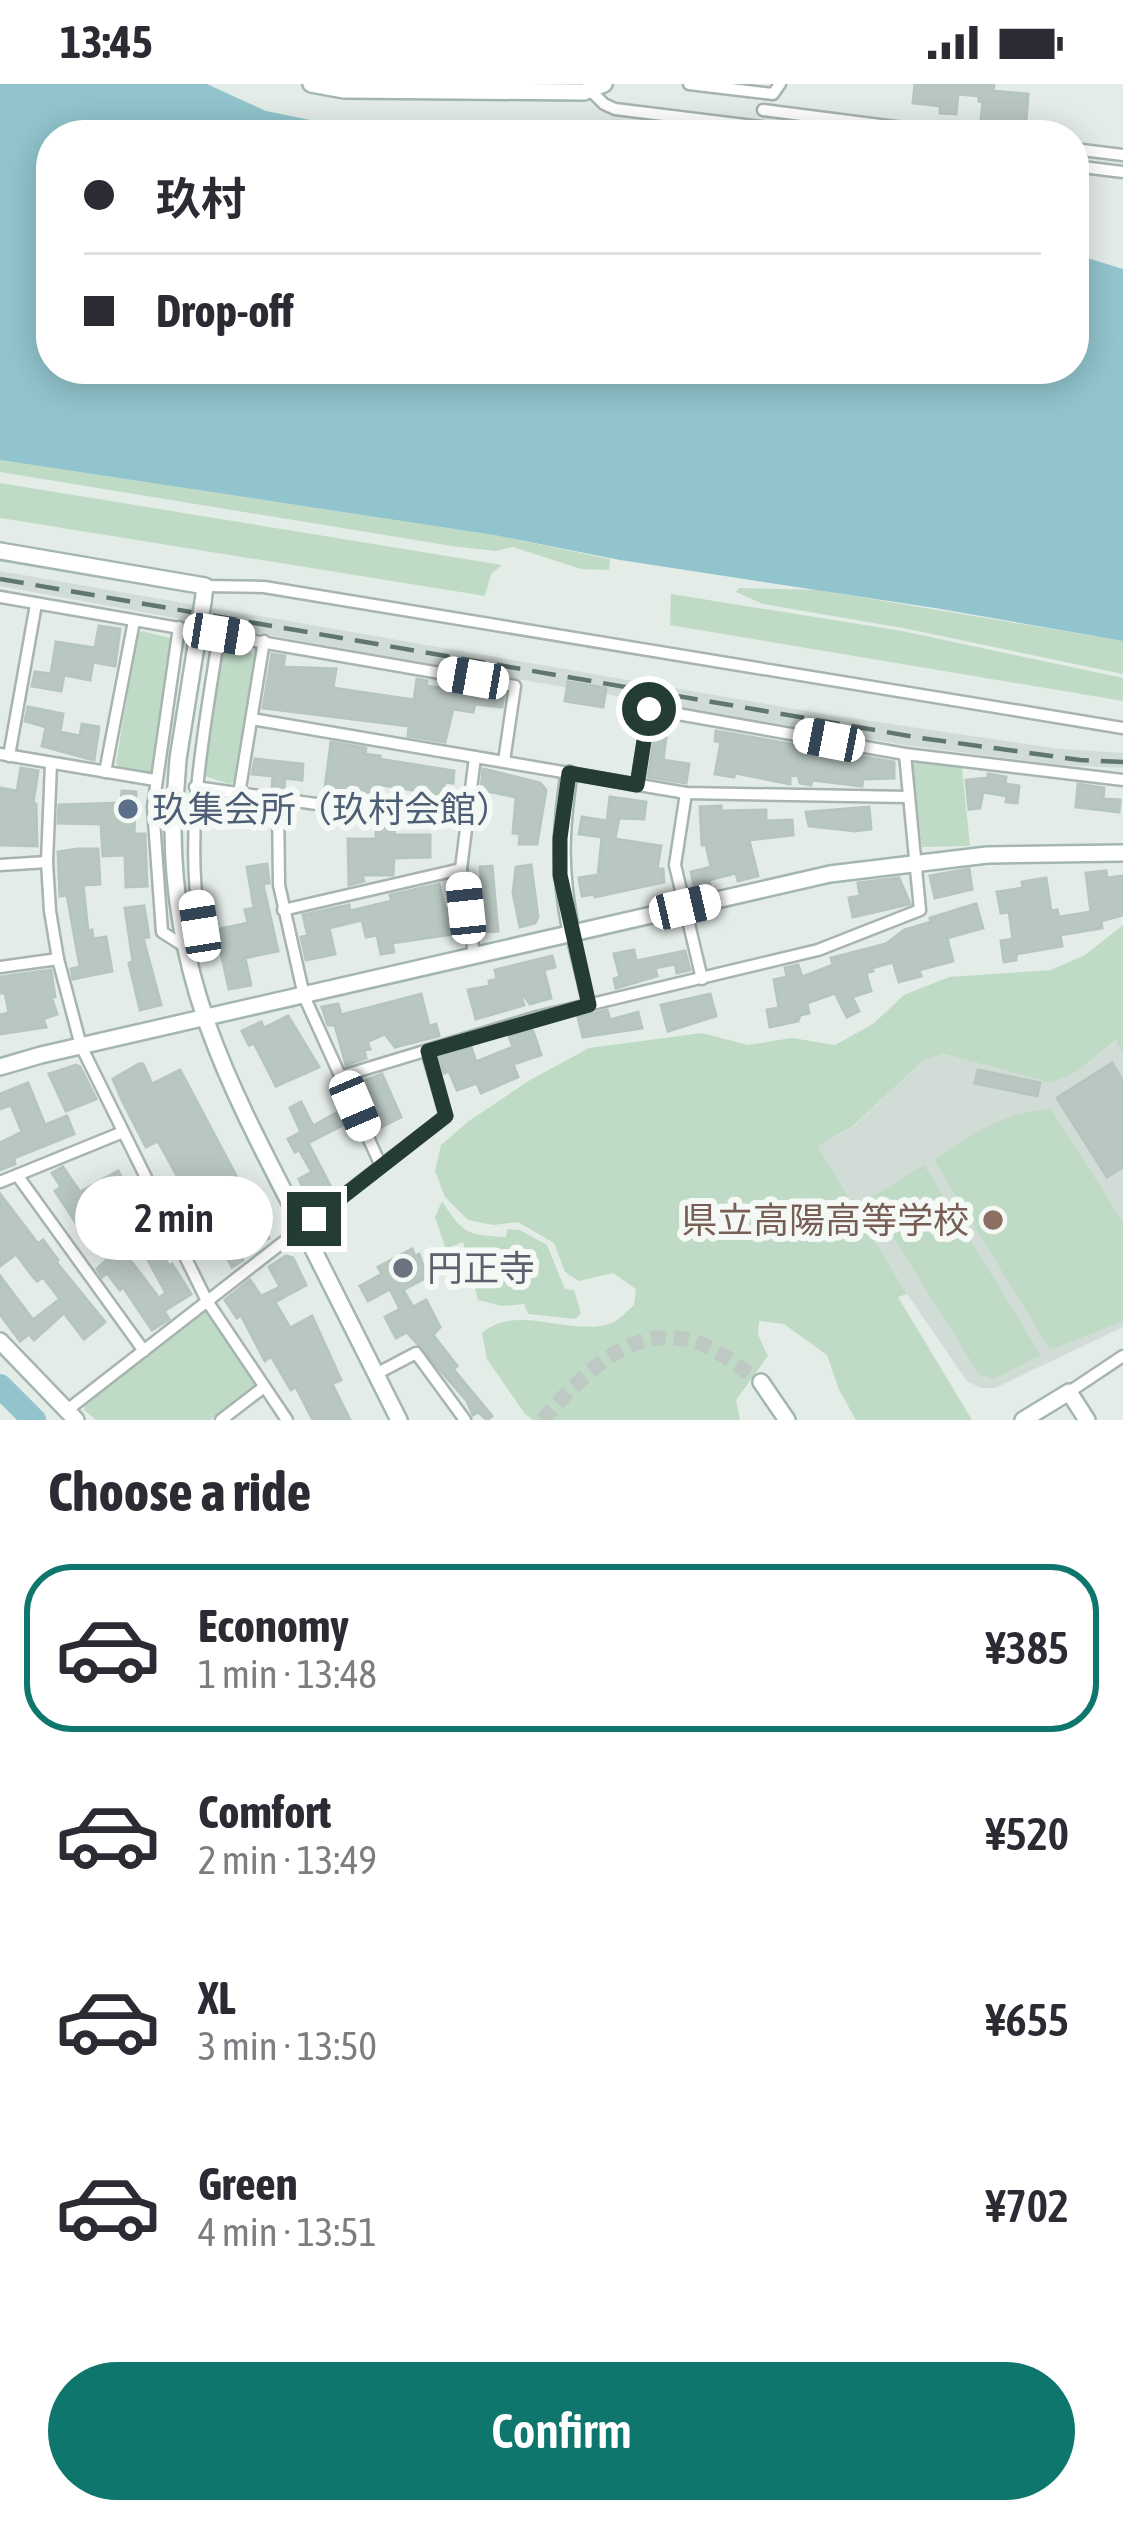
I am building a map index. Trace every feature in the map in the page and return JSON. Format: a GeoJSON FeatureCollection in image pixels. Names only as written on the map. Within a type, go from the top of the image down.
{"type":"FeatureCollection","features":[{"type":"Feature","properties":{"kind":"street"},"geometry":{"type":"LineString","coordinates":[[311,84],[344,90],[598,87],[604,104],[615,109],[704,120]]}},
{"type":"Feature","properties":{"kind":"street"},"geometry":{"type":"LineString","coordinates":[[689,84],[773,94],[781,84]]}},
{"type":"Feature","properties":{"kind":"street"},"geometry":{"type":"LineString","coordinates":[[763,110],[841,120]]}},
{"type":"Feature","properties":{"kind":"street"},"geometry":{"type":"LineString","coordinates":[[1089,151],[1123,155]]}},
{"type":"Feature","properties":{"kind":"street"},"geometry":{"type":"LineString","coordinates":[[1089,168],[1123,172]]}},
{"type":"Feature","properties":{"kind":"street"},"geometry":{"type":"LineString","coordinates":[[0,551],[204,594],[264,587],[1123,728]]}},
{"type":"Feature","properties":{"kind":"street"},"geometry":{"type":"LineString","coordinates":[[204,594],[172,830],[184,946],[202,1017],[241,1107],[399,1420]]}},
{"type":"Feature","properties":{"kind":"street"},"geometry":{"type":"LineString","coordinates":[[0,597],[515,686],[504,761]]}},
{"type":"Feature","properties":{"kind":"street"},"geometry":{"type":"LineString","coordinates":[[35,604],[5,755],[155,780]]}},
{"type":"Feature","properties":{"kind":"street"},"geometry":{"type":"LineString","coordinates":[[106,772],[134,621]]}},
{"type":"Feature","properties":{"kind":"street"},"geometry":{"type":"LineString","coordinates":[[179,627],[155,780],[155,864],[162,932],[184,946]]}},
{"type":"Feature","properties":{"kind":"street"},"geometry":{"type":"LineString","coordinates":[[184,946],[200,926],[192,843],[195,787],[219,634]]}},
{"type":"Feature","properties":{"kind":"street"},"geometry":{"type":"LineString","coordinates":[[239,794],[264,641]]}},
{"type":"Feature","properties":{"kind":"street"},"geometry":{"type":"LineString","coordinates":[[637,785],[649,709],[905,754],[1123,780]]}},
{"type":"Feature","properties":{"kind":"street"},"geometry":{"type":"LineString","coordinates":[[251,719],[686,793],[907,797]]}},
{"type":"Feature","properties":{"kind":"street"},"geometry":{"type":"LineString","coordinates":[[342,1076],[589,1005],[818,950],[920,910],[905,754]]}},
{"type":"Feature","properties":{"kind":"street"},"geometry":{"type":"LineString","coordinates":[[474,954],[461,869],[475,757]]}},
{"type":"Feature","properties":{"kind":"street"},"geometry":{"type":"LineString","coordinates":[[51,763],[47,862],[58,959],[81,1046],[207,1301],[287,1420]]}},
{"type":"Feature","properties":{"kind":"street"},"geometry":{"type":"LineString","coordinates":[[569,773],[560,875],[589,1005]]}},
{"type":"Feature","properties":{"kind":"street"},"geometry":{"type":"LineString","coordinates":[[195,787],[352,809],[465,809]]}},
{"type":"Feature","properties":{"kind":"street"},"geometry":{"type":"LineString","coordinates":[[686,793],[675,865],[702,979]]}},
{"type":"Feature","properties":{"kind":"street"},"geometry":{"type":"LineString","coordinates":[[278,799],[284,910],[304,996],[381,1166]]}},
{"type":"Feature","properties":{"kind":"street"},"geometry":{"type":"LineString","coordinates":[[0,1067],[830,874],[987,855],[1123,853]]}},
{"type":"Feature","properties":{"kind":"street"},"geometry":{"type":"LineString","coordinates":[[0,865],[47,862]]}},
{"type":"Feature","properties":{"kind":"street"},"geometry":{"type":"LineString","coordinates":[[284,910],[461,869]]}},
{"type":"Feature","properties":{"kind":"street"},"geometry":{"type":"LineString","coordinates":[[0,967],[58,959]]}},
{"type":"Feature","properties":{"kind":"street"},"geometry":{"type":"LineString","coordinates":[[0,1341],[71,1415],[144,1351],[446,1116],[428,1051]]}},
{"type":"Feature","properties":{"kind":"street"},"geometry":{"type":"LineString","coordinates":[[0,1182],[123,1132]]}},
{"type":"Feature","properties":{"kind":"street"},"geometry":{"type":"LineString","coordinates":[[17,1175],[144,1351]]}},
{"type":"Feature","properties":{"kind":"street"},"geometry":{"type":"LineString","coordinates":[[376,1374],[416,1353],[465,1420]]}},
{"type":"Feature","properties":{"kind":"street"},"geometry":{"type":"LineString","coordinates":[[1023,1420],[1123,1356]]}},
{"type":"Feature","properties":{"kind":"street"},"geometry":{"type":"LineString","coordinates":[[761,1382],[787,1420]]}},
{"type":"Feature","properties":{"kind":"street"},"geometry":{"type":"LineString","coordinates":[[221,1420],[264,1387]]}},
{"type":"Feature","properties":{"kind":"street"},"geometry":{"type":"LineString","coordinates":[[1069,1392],[1087,1420]]}},
{"type":"Feature","properties":{"kind":"shaded area"},"geometry":{"type":"Polygon","coordinates":[[[0,571],[830,715],[1061,749],[1123,753],[1123,768],[904,745],[406,660],[0,586],[0,571]]]}},
{"type":"Feature","properties":{"kind":"shaded area","name":"県立高陽高等学校"},"geometry":{"type":"Polygon","coordinates":[[[1117,1040],[1123,1054],[1123,1327],[995,1388],[981,1388],[967,1381],[907,1294],[818,1146],[854,1126],[924,1060],[944,1054],[1051,1083],[1078,1071],[1117,1040]]]}},
{"type":"Feature","properties":{"kind":"green space"},"geometry":{"type":"Polygon","coordinates":[[[0,460],[494,535],[610,559],[609,570],[581,569],[513,547],[496,551],[452,546],[0,472],[0,460]]]}},
{"type":"Feature","properties":{"kind":"green space"},"geometry":{"type":"Polygon","coordinates":[[[0,483],[502,565],[491,574],[485,596],[0,518],[0,483]]]}},
{"type":"Feature","properties":{"kind":"green space"},"geometry":{"type":"Polygon","coordinates":[[[739,588],[818,590],[1123,641],[1123,674],[763,604],[736,592],[739,588]]]}},
{"type":"Feature","properties":{"kind":"green space"},"geometry":{"type":"Polygon","coordinates":[[[671,594],[902,631],[1123,678],[1123,701],[670,625],[671,594]]]}},
{"type":"Feature","properties":{"kind":"green space"},"geometry":{"type":"Polygon","coordinates":[[[142,631],[174,639],[149,773],[116,763],[142,631]]]}},
{"type":"Feature","properties":{"kind":"green space"},"geometry":{"type":"Polygon","coordinates":[[[222,647],[249,651],[256,658],[235,781],[229,784],[202,775],[222,647]]]}},
{"type":"Feature","properties":{"kind":"green space"},"geometry":{"type":"Polygon","coordinates":[[[917,761],[962,768],[970,846],[922,847],[912,765],[917,761]]]}},
{"type":"Feature","properties":{"kind":"green space"},"geometry":{"type":"Polygon","coordinates":[[[1123,925],[1123,1054],[1116,1040],[1078,1071],[1051,1083],[944,1054],[924,1060],[853,1126],[818,1146],[907,1294],[898,1297],[972,1420],[856,1420],[827,1355],[784,1324],[759,1321],[758,1335],[768,1356],[736,1400],[740,1420],[533,1420],[525,1414],[487,1359],[482,1333],[512,1320],[580,1327],[612,1323],[634,1305],[636,1289],[613,1273],[579,1281],[565,1272],[554,1243],[518,1222],[493,1225],[468,1220],[445,1197],[435,1171],[441,1145],[469,1121],[589,1048],[702,1033],[748,1045],[792,1038],[835,1045],[873,1024],[904,995],[949,977],[1051,970],[1085,955],[1123,925]]]}},
{"type":"Feature","properties":{"kind":"green space"},"geometry":{"type":"Polygon","coordinates":[[[1051,1109],[1123,1222],[1123,1321],[1050,1350],[934,1160],[1003,1119],[1051,1109]]]}},
{"type":"Feature","properties":{"kind":"green space"},"geometry":{"type":"Polygon","coordinates":[[[924,1165],[1041,1355],[994,1379],[979,1374],[869,1199],[924,1165]]]}},
{"type":"Feature","properties":{"kind":"green space"},"geometry":{"type":"Polygon","coordinates":[[[442,1201],[467,1231],[506,1237],[507,1229],[520,1230],[547,1245],[565,1289],[574,1290],[581,1313],[575,1319],[528,1314],[524,1304],[502,1306],[478,1300],[463,1242],[446,1249],[435,1217],[442,1201]]]}},
{"type":"Feature","properties":{"kind":"green space"},"geometry":{"type":"Polygon","coordinates":[[[206,1311],[257,1385],[210,1420],[96,1420],[84,1410],[85,1404],[206,1311]]]}},
{"type":"Feature","properties":{"kind":"water"},"geometry":{"type":"Polygon","coordinates":[[[0,84],[207,84],[266,111],[310,120],[36,120],[36,384],[1089,384],[1089,259],[1123,269],[1123,641],[620,560],[494,535],[0,460],[0,84]]]}},
{"type":"Feature","properties":{"kind":"building"},"geometry":{"type":"Polygon","coordinates":[[[915,84],[994,84],[993,91],[1028,94],[1026,120],[981,120],[979,96],[958,94],[956,114],[940,113],[940,106],[913,103],[915,84]]]}},
{"type":"Feature","properties":{"kind":"building"},"geometry":{"type":"Polygon","coordinates":[[[99,626],[120,629],[115,666],[93,662],[90,680],[64,675],[61,691],[32,686],[35,672],[51,674],[56,642],[95,648],[99,626]]]}},
{"type":"Feature","properties":{"kind":"building"},"geometry":{"type":"Polygon","coordinates":[[[272,654],[285,656],[283,667],[336,669],[333,688],[414,700],[417,679],[427,681],[426,686],[504,694],[502,707],[475,704],[473,712],[453,709],[445,742],[408,736],[409,726],[263,708],[272,654]]]}},
{"type":"Feature","properties":{"kind":"building"},"geometry":{"type":"Polygon","coordinates":[[[568,682],[606,688],[603,707],[565,701],[568,682]]]}},
{"type":"Feature","properties":{"kind":"building"},"geometry":{"type":"Polygon","coordinates":[[[28,707],[63,714],[60,732],[80,736],[82,724],[99,727],[94,760],[42,746],[46,727],[25,721],[28,707]]]}},
{"type":"Feature","properties":{"kind":"building"},"geometry":{"type":"Polygon","coordinates":[[[657,720],[668,722],[663,760],[689,764],[686,783],[648,777],[657,720]]]}},
{"type":"Feature","properties":{"kind":"building"},"geometry":{"type":"Polygon","coordinates":[[[716,731],[894,762],[894,778],[863,779],[862,786],[812,780],[811,785],[800,783],[798,775],[790,776],[790,784],[735,773],[734,777],[715,774],[721,742],[715,741],[716,731]]]}},
{"type":"Feature","properties":{"kind":"building"},"geometry":{"type":"Polygon","coordinates":[[[331,742],[366,748],[365,754],[379,759],[454,771],[453,783],[445,782],[443,795],[376,784],[374,799],[324,795],[331,742]]]}},
{"type":"Feature","properties":{"kind":"building"},"geometry":{"type":"Polygon","coordinates":[[[255,759],[303,764],[302,780],[285,778],[284,790],[272,788],[273,776],[252,774],[255,759]]]}},
{"type":"Feature","properties":{"kind":"building"},"geometry":{"type":"Polygon","coordinates":[[[21,768],[38,771],[33,803],[37,846],[0,845],[0,788],[17,791],[21,768]]]}},
{"type":"Feature","properties":{"kind":"building"},"geometry":{"type":"Polygon","coordinates":[[[483,769],[540,783],[546,790],[537,844],[519,844],[520,834],[513,833],[516,797],[481,790],[483,769]]]}},
{"type":"Feature","properties":{"kind":"building"},"geometry":{"type":"Polygon","coordinates":[[[988,774],[1006,777],[1005,784],[1019,786],[1017,803],[983,792],[980,808],[969,809],[966,780],[988,778],[988,774]]]}},
{"type":"Feature","properties":{"kind":"building"},"geometry":{"type":"Polygon","coordinates":[[[1078,784],[1104,788],[1103,799],[1120,800],[1119,812],[1076,807],[1078,784]]]}},
{"type":"Feature","properties":{"kind":"building"},"geometry":{"type":"Polygon","coordinates":[[[122,791],[136,792],[134,834],[145,834],[147,886],[126,887],[125,855],[103,856],[101,824],[58,823],[59,805],[121,803],[122,791]]]}},
{"type":"Feature","properties":{"kind":"building"},"geometry":{"type":"Polygon","coordinates":[[[610,797],[646,802],[644,819],[619,818],[615,839],[661,846],[657,869],[663,869],[664,882],[582,896],[579,878],[598,875],[602,837],[579,834],[582,817],[607,821],[610,797]]]}},
{"type":"Feature","properties":{"kind":"building"},"geometry":{"type":"Polygon","coordinates":[[[721,806],[721,811],[766,810],[766,821],[792,820],[793,835],[749,840],[758,876],[738,881],[736,873],[709,880],[710,886],[695,890],[691,872],[711,867],[706,845],[702,845],[700,807],[721,806]]]}},
{"type":"Feature","properties":{"kind":"building"},"geometry":{"type":"Polygon","coordinates":[[[869,807],[871,829],[855,831],[809,826],[806,812],[869,807]]]}},
{"type":"Feature","properties":{"kind":"building"},"geometry":{"type":"Polygon","coordinates":[[[376,825],[395,826],[394,835],[430,835],[430,857],[394,858],[393,875],[362,875],[364,881],[349,885],[348,839],[376,839],[376,825]]]}},
{"type":"Feature","properties":{"kind":"building"},"geometry":{"type":"Polygon","coordinates":[[[98,849],[100,884],[83,885],[88,931],[92,930],[93,939],[106,937],[112,971],[73,979],[71,969],[80,967],[67,895],[60,896],[58,852],[98,849]]]}},
{"type":"Feature","properties":{"kind":"building"},"geometry":{"type":"Polygon","coordinates":[[[267,864],[269,883],[263,884],[278,951],[245,958],[251,985],[229,989],[216,930],[248,923],[245,910],[254,908],[247,867],[267,864]]]}},
{"type":"Feature","properties":{"kind":"building"},"geometry":{"type":"Polygon","coordinates":[[[531,865],[538,917],[535,923],[520,927],[513,893],[516,867],[531,865]]]}},
{"type":"Feature","properties":{"kind":"building"},"geometry":{"type":"Polygon","coordinates":[[[492,866],[498,931],[481,932],[476,901],[483,900],[480,867],[492,866]]]}},
{"type":"Feature","properties":{"kind":"building"},"geometry":{"type":"Polygon","coordinates":[[[969,869],[972,889],[935,898],[930,876],[969,869]]]}},
{"type":"Feature","properties":{"kind":"building"},"geometry":{"type":"Polygon","coordinates":[[[1106,871],[1107,878],[1123,876],[1123,915],[1101,921],[1102,928],[1060,935],[1062,946],[1016,954],[1016,960],[1004,962],[1001,941],[1013,939],[1009,912],[1001,913],[997,892],[1046,878],[1051,911],[1057,910],[1059,917],[1091,912],[1086,873],[1106,871]]]}},
{"type":"Feature","properties":{"kind":"building"},"geometry":{"type":"Polygon","coordinates":[[[899,878],[910,904],[853,917],[849,898],[860,896],[858,883],[899,878]]]}},
{"type":"Feature","properties":{"kind":"building"},"geometry":{"type":"Polygon","coordinates":[[[439,884],[445,909],[454,907],[460,933],[392,943],[394,952],[381,954],[377,935],[366,937],[362,920],[329,928],[335,954],[306,960],[303,915],[349,905],[350,911],[392,901],[390,895],[439,884]]]}},
{"type":"Feature","properties":{"kind":"building"},"geometry":{"type":"Polygon","coordinates":[[[976,904],[983,928],[947,938],[953,961],[919,970],[921,976],[899,982],[893,962],[872,968],[866,973],[871,991],[852,997],[859,1011],[847,1017],[835,993],[807,1003],[809,1013],[800,1015],[798,1021],[770,1027],[767,1010],[779,1008],[774,980],[787,977],[785,968],[798,965],[802,977],[833,965],[831,958],[886,944],[904,930],[931,922],[930,918],[976,904]]]}},
{"type":"Feature","properties":{"kind":"building"},"geometry":{"type":"Polygon","coordinates":[[[144,906],[149,937],[143,938],[161,1005],[140,1010],[129,963],[133,962],[125,908],[144,906]]]}},
{"type":"Feature","properties":{"kind":"building"},"geometry":{"type":"Polygon","coordinates":[[[634,950],[636,961],[685,951],[690,970],[677,973],[675,964],[655,968],[657,976],[616,988],[614,979],[620,977],[614,954],[634,950]]]}},
{"type":"Feature","properties":{"kind":"building"},"geometry":{"type":"Polygon","coordinates":[[[552,956],[555,967],[544,970],[551,998],[530,1004],[518,988],[524,1005],[476,1019],[468,990],[490,986],[489,981],[497,979],[495,970],[552,956]]]}},
{"type":"Feature","properties":{"kind":"building"},"geometry":{"type":"Polygon","coordinates":[[[51,970],[55,997],[51,997],[57,1014],[43,1019],[46,1027],[0,1034],[0,1015],[9,1013],[5,993],[0,993],[0,977],[51,970]]]}},
{"type":"Feature","properties":{"kind":"building"},"geometry":{"type":"Polygon","coordinates":[[[421,994],[429,1026],[436,1024],[439,1036],[395,1047],[385,1034],[367,1042],[366,1058],[346,1065],[335,1025],[328,1025],[322,1007],[338,1004],[341,1015],[421,994]]]}},
{"type":"Feature","properties":{"kind":"building"},"geometry":{"type":"Polygon","coordinates":[[[710,994],[716,1016],[668,1031],[661,1005],[710,994]]]}},
{"type":"Feature","properties":{"kind":"building"},"geometry":{"type":"Polygon","coordinates":[[[607,1010],[610,1020],[638,1012],[642,1028],[583,1037],[578,1017],[607,1010]]]}},
{"type":"Feature","properties":{"kind":"building"},"geometry":{"type":"Polygon","coordinates":[[[288,1016],[319,1067],[276,1086],[254,1043],[249,1045],[242,1031],[261,1022],[264,1028],[288,1016]]]}},
{"type":"Feature","properties":{"kind":"building"},"geometry":{"type":"Polygon","coordinates":[[[533,1031],[541,1055],[513,1064],[518,1077],[481,1093],[477,1083],[457,1090],[449,1071],[444,1073],[439,1057],[471,1047],[476,1062],[513,1047],[509,1036],[533,1031]]]}},
{"type":"Feature","properties":{"kind":"building"},"geometry":{"type":"Polygon","coordinates":[[[1112,1063],[1123,1081],[1123,1167],[1107,1177],[1057,1098],[1112,1063]]]}},
{"type":"Feature","properties":{"kind":"building"},"geometry":{"type":"Polygon","coordinates":[[[139,1064],[152,1084],[180,1070],[269,1238],[239,1253],[243,1260],[232,1267],[215,1236],[206,1241],[194,1220],[219,1208],[206,1183],[167,1198],[162,1189],[180,1181],[158,1141],[146,1147],[113,1079],[139,1064]]]}},
{"type":"Feature","properties":{"kind":"building"},"geometry":{"type":"Polygon","coordinates":[[[76,1065],[96,1099],[66,1111],[49,1074],[76,1065]]]}},
{"type":"Feature","properties":{"kind":"building"},"geometry":{"type":"Polygon","coordinates":[[[978,1070],[1040,1083],[1037,1096],[975,1083],[978,1070]]]}},
{"type":"Feature","properties":{"kind":"building"},"geometry":{"type":"Polygon","coordinates":[[[382,1074],[401,1117],[379,1128],[361,1082],[382,1074]]]}},
{"type":"Feature","properties":{"kind":"building"},"geometry":{"type":"Polygon","coordinates":[[[28,1083],[45,1125],[67,1116],[74,1134],[14,1158],[15,1164],[0,1170],[0,1143],[22,1132],[11,1105],[0,1109],[0,1094],[28,1083]]]}},
{"type":"Feature","properties":{"kind":"building"},"geometry":{"type":"Polygon","coordinates":[[[301,1102],[313,1126],[336,1113],[343,1125],[308,1143],[332,1189],[309,1201],[299,1179],[312,1172],[288,1139],[301,1132],[290,1108],[301,1102]]]}},
{"type":"Feature","properties":{"kind":"building"},"geometry":{"type":"Polygon","coordinates":[[[63,1167],[80,1192],[118,1171],[129,1191],[96,1209],[107,1225],[97,1232],[88,1219],[78,1226],[55,1191],[61,1187],[52,1173],[63,1167]]]}},
{"type":"Feature","properties":{"kind":"building"},"geometry":{"type":"Polygon","coordinates":[[[0,1194],[38,1244],[43,1240],[105,1322],[84,1339],[64,1313],[34,1340],[29,1334],[20,1341],[0,1314],[0,1276],[33,1320],[60,1299],[43,1277],[34,1278],[16,1254],[0,1266],[0,1194]]]}},
{"type":"Feature","properties":{"kind":"building"},"geometry":{"type":"Polygon","coordinates":[[[139,1208],[147,1223],[155,1218],[161,1229],[151,1234],[191,1294],[164,1311],[169,1319],[152,1330],[123,1287],[120,1290],[107,1273],[102,1277],[97,1269],[120,1247],[159,1298],[166,1293],[124,1216],[139,1208]]]}},
{"type":"Feature","properties":{"kind":"building"},"geometry":{"type":"Polygon","coordinates":[[[412,1249],[415,1256],[419,1254],[427,1277],[403,1290],[413,1307],[426,1300],[440,1327],[433,1335],[457,1366],[453,1369],[492,1416],[487,1420],[478,1412],[473,1415],[467,1401],[407,1332],[396,1338],[385,1317],[400,1309],[390,1289],[368,1301],[360,1286],[382,1274],[378,1267],[412,1249]]]}},
{"type":"Feature","properties":{"kind":"building"},"geometry":{"type":"Polygon","coordinates":[[[286,1256],[293,1258],[306,1285],[275,1302],[290,1328],[312,1316],[341,1380],[332,1384],[350,1420],[313,1420],[296,1387],[291,1390],[271,1356],[265,1361],[241,1315],[237,1318],[225,1300],[250,1280],[261,1296],[280,1287],[269,1267],[286,1256]]]}},
{"type":"Feature","properties":{"kind":"waterway"},"geometry":{"type":"LineString","coordinates":[[0,1386],[34,1420]]}},
{"type":"Feature","properties":{"kind":"tunnel"},"geometry":{"type":"LineString","coordinates":[[542,1420],[601,1363],[656,1338],[700,1343],[761,1382]]}},
{"type":"Feature","properties":{"kind":"railway"},"geometry":{"type":"LineString","coordinates":[[0,579],[921,738],[1123,762]]}},
{"type":"Feature","properties":{"kind":"place","name":"玖集会所（玖村会館）"},"geometry":{"type":"Point","coordinates":[128,809]}},
{"type":"Feature","properties":{"kind":"place","name":"県立高陽高等学校"},"geometry":{"type":"Point","coordinates":[993,1220]}},
{"type":"Feature","properties":{"kind":"place","name":"円正寺"},"geometry":{"type":"Point","coordinates":[403,1268]}},
{"type":"Feature","properties":{"kind":"route"},"geometry":{"type":"LineString","coordinates":[[314,1219],[446,1116],[428,1051],[589,1005],[560,875],[569,773],[637,785],[649,709]]}}]}
